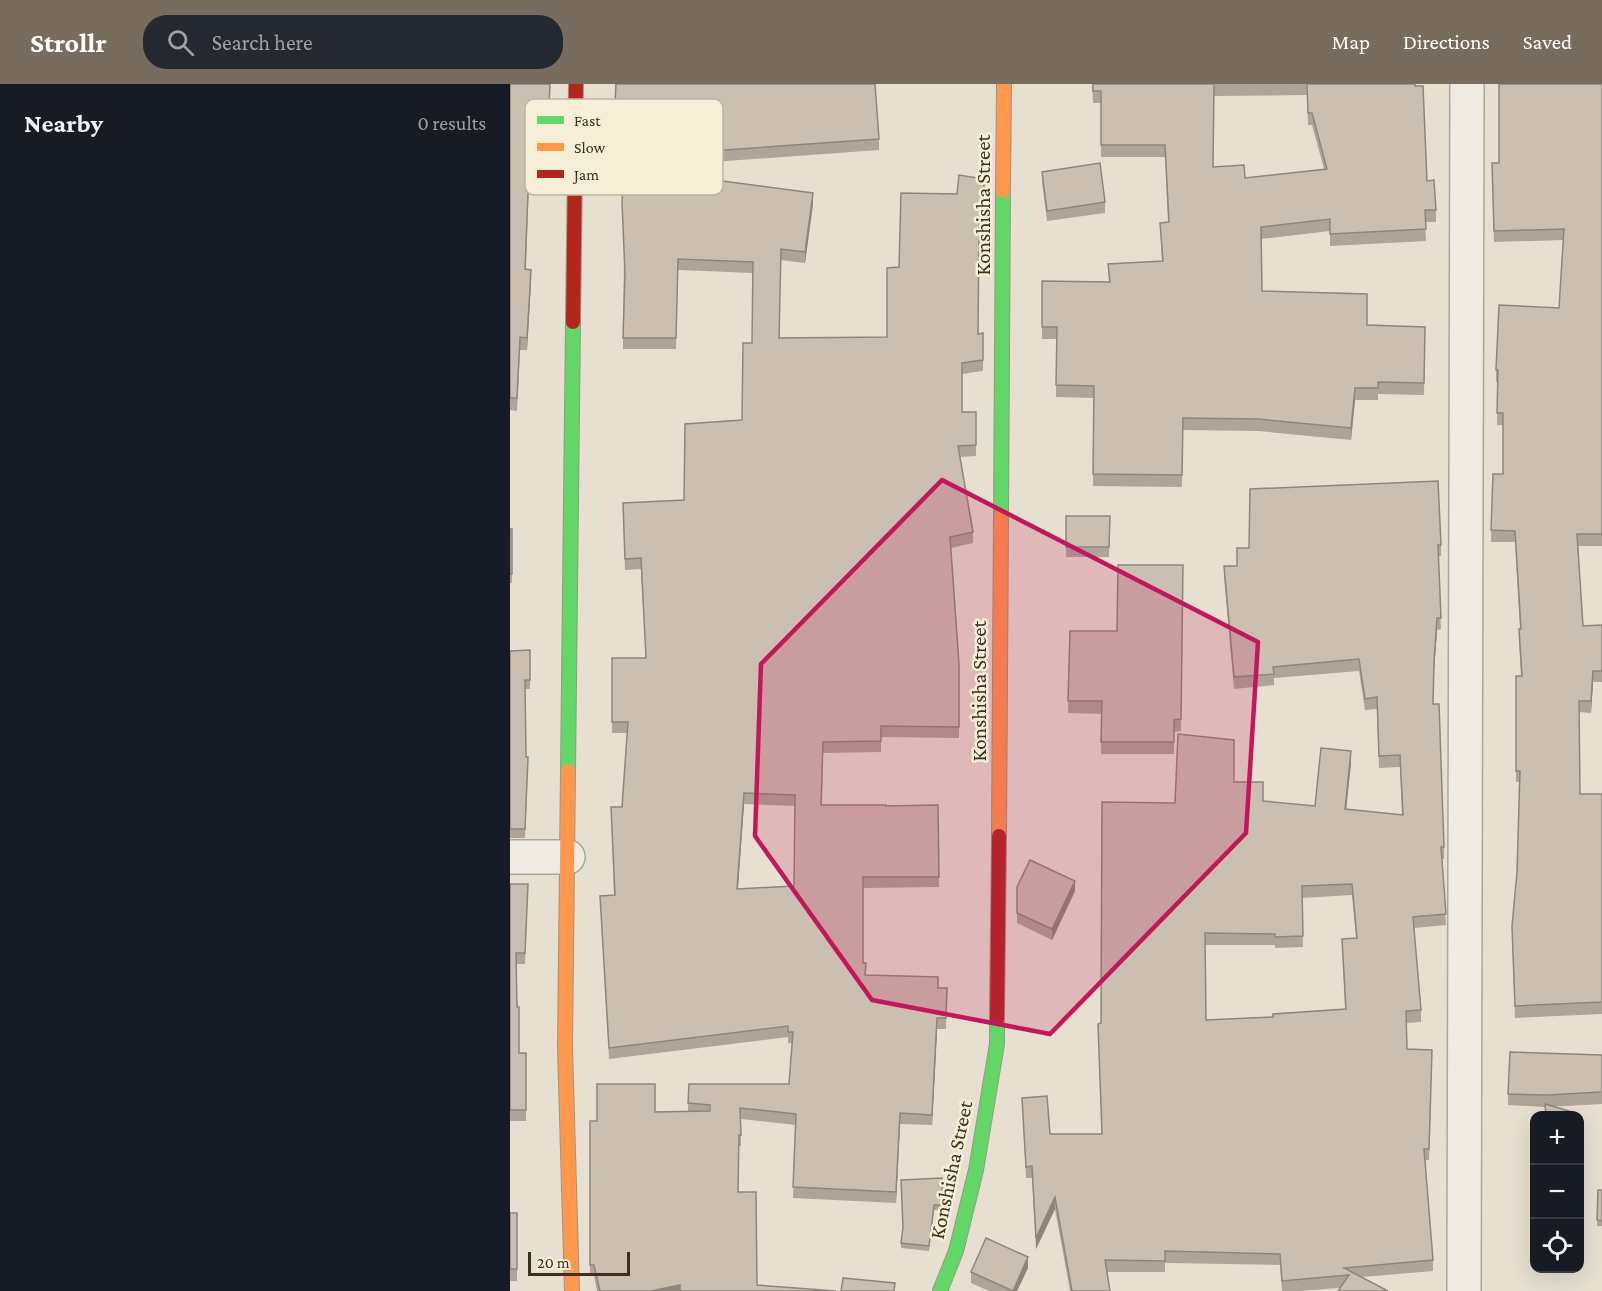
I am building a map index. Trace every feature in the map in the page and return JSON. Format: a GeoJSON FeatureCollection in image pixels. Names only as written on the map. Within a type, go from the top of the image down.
{"type":"FeatureCollection","features":[{"type":"Feature","properties":{"kind":"street"},"geometry":{"type":"LineString","coordinates":[[576,84],[576,99]]}},
{"type":"Feature","properties":{"kind":"street","name":"Konshisha Street"},"geometry":{"type":"LineString","coordinates":[[940,1291],[956,1251],[976,1170],[997,1044],[1004,84]]}},
{"type":"Feature","properties":{"kind":"street"},"geometry":{"type":"LineString","coordinates":[[1464,1291],[1467,84]]}},
{"type":"Feature","properties":{"kind":"street"},"geometry":{"type":"LineString","coordinates":[[572,1291],[565,1047],[575,195]]}},
{"type":"Feature","properties":{"kind":"street"},"geometry":{"type":"LineString","coordinates":[[510,857],[568,857]]}},
{"type":"Feature","properties":{"kind":"highlighted area"},"geometry":{"type":"Polygon","coordinates":[[[942,480],[1258,642],[1246,833],[1050,1034],[872,1000],[755,836],[761,664],[942,480]]]}},
{"type":"Feature","properties":{"kind":"building"},"geometry":{"type":"Polygon","coordinates":[[[510,84],[550,84],[549,99],[525,99],[525,195],[528,195],[525,269],[531,270],[527,338],[520,337],[517,398],[510,398],[510,84]]]}},
{"type":"Feature","properties":{"kind":"building"},"geometry":{"type":"Polygon","coordinates":[[[616,84],[875,84],[879,139],[723,150],[723,99],[615,99],[616,84]]]}},
{"type":"Feature","properties":{"kind":"building"},"geometry":{"type":"Polygon","coordinates":[[[1093,84],[1214,84],[1213,167],[1244,165],[1245,178],[1327,169],[1312,113],[1308,113],[1307,84],[1415,84],[1415,86],[1423,86],[1427,181],[1434,180],[1436,210],[1425,210],[1426,229],[1330,234],[1330,219],[1261,227],[1262,291],[1367,294],[1367,325],[1425,327],[1424,383],[1378,382],[1378,388],[1355,388],[1351,428],[1258,419],[1183,418],[1182,475],[1093,474],[1094,386],[1056,385],[1057,327],[1042,327],[1042,281],[1110,282],[1108,264],[1163,261],[1160,223],[1169,222],[1165,145],[1101,145],[1101,91],[1093,91],[1093,84]]]}},
{"type":"Feature","properties":{"kind":"building"},"geometry":{"type":"Polygon","coordinates":[[[1499,84],[1602,84],[1602,534],[1577,534],[1583,626],[1602,625],[1602,671],[1593,671],[1591,701],[1579,701],[1580,794],[1602,794],[1602,1002],[1515,1006],[1512,926],[1517,872],[1520,771],[1516,771],[1516,676],[1522,676],[1519,629],[1521,629],[1515,531],[1491,530],[1493,474],[1503,474],[1503,413],[1497,413],[1499,305],[1559,308],[1564,229],[1494,231],[1492,163],[1499,163],[1499,84]]]}},
{"type":"Feature","properties":{"kind":"building"},"geometry":{"type":"Polygon","coordinates":[[[1100,163],[1105,202],[1047,211],[1042,172],[1100,163]]]}},
{"type":"Feature","properties":{"kind":"building"},"geometry":{"type":"Polygon","coordinates":[[[959,175],[984,179],[979,227],[978,334],[983,333],[983,360],[962,363],[962,412],[976,412],[976,445],[958,446],[973,532],[950,537],[959,664],[959,727],[881,726],[881,741],[823,742],[821,805],[938,805],[939,877],[863,877],[865,975],[938,977],[938,988],[947,988],[946,1018],[937,1018],[932,1115],[900,1113],[896,1192],[793,1187],[796,1114],[740,1108],[738,1192],[756,1192],[757,1285],[836,1291],[680,1291],[680,1285],[651,1291],[600,1291],[594,1265],[590,1265],[590,1121],[597,1121],[597,1084],[655,1084],[655,1112],[710,1111],[710,1105],[688,1103],[689,1084],[789,1084],[793,1032],[788,1032],[788,1026],[609,1048],[600,896],[615,895],[611,807],[622,807],[628,722],[612,722],[612,658],[646,658],[641,558],[625,559],[623,503],[684,500],[685,424],[742,420],[743,343],[752,343],[753,262],[678,259],[676,338],[623,338],[625,273],[622,195],[723,195],[723,181],[813,193],[805,252],[781,249],[779,338],[887,337],[887,268],[899,267],[901,193],[957,194],[959,175]],[[744,793],[737,889],[794,886],[795,795],[744,793]]]}},
{"type":"Feature","properties":{"kind":"building"},"geometry":{"type":"Polygon","coordinates":[[[1438,481],[1441,618],[1437,618],[1433,704],[1439,704],[1444,847],[1441,847],[1446,914],[1413,917],[1421,1010],[1406,1011],[1407,1049],[1432,1050],[1429,1149],[1424,1149],[1433,1260],[1344,1268],[1388,1291],[1338,1291],[1349,1275],[1282,1281],[1280,1254],[1165,1251],[1165,1261],[1105,1260],[1110,1291],[1072,1291],[1055,1197],[1036,1238],[1032,1166],[1026,1167],[1022,1098],[1047,1096],[1050,1134],[1102,1134],[1098,1024],[1101,1023],[1102,802],[1175,803],[1178,734],[1234,740],[1234,782],[1263,782],[1263,801],[1315,806],[1321,748],[1351,751],[1345,809],[1403,815],[1400,755],[1379,756],[1377,697],[1365,699],[1359,659],[1273,667],[1274,674],[1234,677],[1224,566],[1237,566],[1237,548],[1249,548],[1250,489],[1438,481]],[[1352,884],[1302,886],[1303,936],[1275,937],[1275,934],[1205,933],[1206,1020],[1273,1017],[1273,1014],[1346,1009],[1342,939],[1357,938],[1352,884]]]}},
{"type":"Feature","properties":{"kind":"building"},"geometry":{"type":"Polygon","coordinates":[[[1066,516],[1110,516],[1109,547],[1066,547],[1066,516]]]}},
{"type":"Feature","properties":{"kind":"building"},"geometry":{"type":"Polygon","coordinates":[[[510,529],[512,529],[512,574],[510,574],[510,529]]]}},
{"type":"Feature","properties":{"kind":"building"},"geometry":{"type":"Polygon","coordinates":[[[1118,565],[1183,565],[1181,719],[1174,720],[1174,742],[1101,742],[1102,701],[1068,701],[1070,631],[1117,631],[1118,565]]]}},
{"type":"Feature","properties":{"kind":"building"},"geometry":{"type":"Polygon","coordinates":[[[530,650],[530,680],[525,680],[526,757],[528,757],[525,829],[510,829],[510,651],[530,650]]]}},
{"type":"Feature","properties":{"kind":"building"},"geometry":{"type":"Polygon","coordinates":[[[1030,860],[1075,881],[1052,929],[1017,913],[1017,887],[1030,860]]]}},
{"type":"Feature","properties":{"kind":"building"},"geometry":{"type":"Polygon","coordinates":[[[510,884],[528,884],[525,953],[516,953],[519,1053],[526,1053],[526,1110],[510,1110],[510,884]]]}},
{"type":"Feature","properties":{"kind":"building"},"geometry":{"type":"Polygon","coordinates":[[[1510,1052],[1602,1055],[1602,1092],[1547,1095],[1508,1094],[1510,1052]]]}},
{"type":"Feature","properties":{"kind":"building"},"geometry":{"type":"Polygon","coordinates":[[[1545,1104],[1569,1111],[1546,1111],[1545,1104]]]}},
{"type":"Feature","properties":{"kind":"building"},"geometry":{"type":"Polygon","coordinates":[[[942,1178],[943,1205],[934,1205],[929,1246],[901,1243],[903,1227],[901,1180],[942,1178]]]}},
{"type":"Feature","properties":{"kind":"building"},"geometry":{"type":"Polygon","coordinates":[[[1598,1190],[1602,1190],[1602,1221],[1597,1220],[1598,1190]]]}},
{"type":"Feature","properties":{"kind":"building"},"geometry":{"type":"Polygon","coordinates":[[[510,1213],[517,1213],[517,1269],[510,1269],[510,1213]]]}},
{"type":"Feature","properties":{"kind":"building"},"geometry":{"type":"Polygon","coordinates":[[[986,1238],[1028,1257],[1013,1291],[971,1272],[986,1238]]]}},
{"type":"Feature","properties":{"kind":"building"},"geometry":{"type":"Polygon","coordinates":[[[843,1278],[895,1283],[894,1291],[841,1291],[843,1278]]]}},
{"type":"Feature","properties":{"kind":"traffic: fast"},"geometry":{"type":"LineString","coordinates":[[1001,516],[1003,191]]}},
{"type":"Feature","properties":{"kind":"traffic: fast"},"geometry":{"type":"LineString","coordinates":[[568,771],[573,322]]}},
{"type":"Feature","properties":{"kind":"traffic: fast"},"geometry":{"type":"LineString","coordinates":[[940,1291],[956,1251],[976,1170],[997,1044],[997,1019]]}},
{"type":"Feature","properties":{"kind":"traffic: slow"},"geometry":{"type":"LineString","coordinates":[[1003,191],[1004,84]]}},
{"type":"Feature","properties":{"kind":"traffic: slow"},"geometry":{"type":"LineString","coordinates":[[999,836],[1001,516]]}},
{"type":"Feature","properties":{"kind":"traffic: slow"},"geometry":{"type":"LineString","coordinates":[[568,771],[565,1047],[572,1291]]}},
{"type":"Feature","properties":{"kind":"traffic: jam"},"geometry":{"type":"LineString","coordinates":[[576,84],[576,99]]}},
{"type":"Feature","properties":{"kind":"traffic: jam"},"geometry":{"type":"LineString","coordinates":[[573,322],[575,195]]}},
{"type":"Feature","properties":{"kind":"traffic: jam"},"geometry":{"type":"LineString","coordinates":[[997,1019],[999,836]]}}]}
